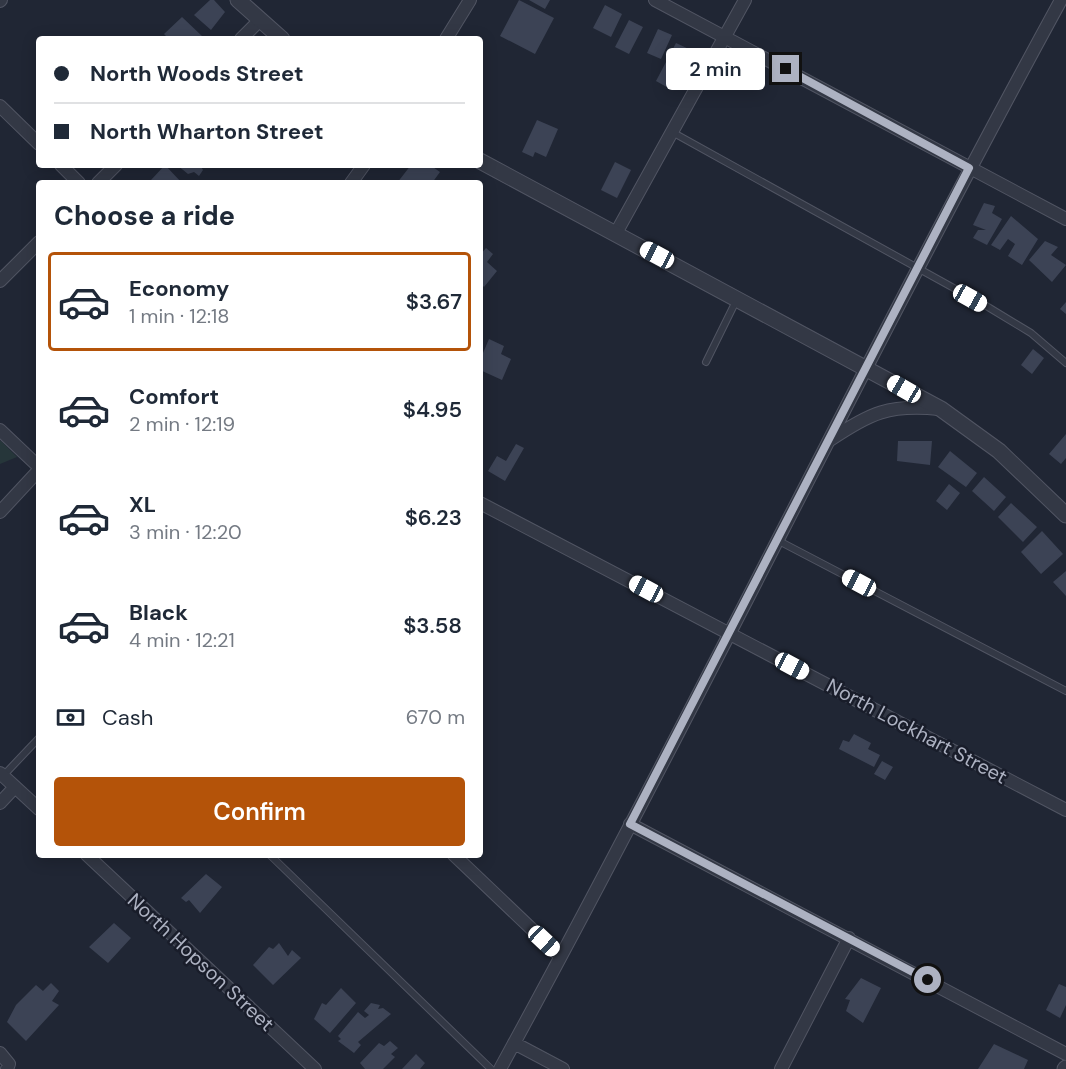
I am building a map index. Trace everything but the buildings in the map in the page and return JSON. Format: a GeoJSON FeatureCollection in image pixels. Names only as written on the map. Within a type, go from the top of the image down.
{"type":"FeatureCollection","features":[{"type":"Feature","properties":{"kind":"street"},"geometry":{"type":"LineString","coordinates":[[238,0],[278,36]]}},
{"type":"Feature","properties":{"kind":"street"},"geometry":{"type":"LineString","coordinates":[[448,36],[470,0]]}},
{"type":"Feature","properties":{"kind":"street"},"geometry":{"type":"LineString","coordinates":[[655,0],[1066,219]]}},
{"type":"Feature","properties":{"kind":"street"},"geometry":{"type":"LineString","coordinates":[[616,233],[745,0]]}},
{"type":"Feature","properties":{"kind":"street"},"geometry":{"type":"LineString","coordinates":[[500,1069],[630,824],[826,443],[868,368],[969,168],[1061,0]]}},
{"type":"Feature","properties":{"kind":"street"},"geometry":{"type":"LineString","coordinates":[[244,36],[259,21]]}},
{"type":"Feature","properties":{"kind":"street"},"geometry":{"type":"LineString","coordinates":[[0,106],[36,141]]}},
{"type":"Feature","properties":{"kind":"street"},"geometry":{"type":"LineString","coordinates":[[483,163],[868,368],[940,410],[999,451],[1066,515]]}},
{"type":"Feature","properties":{"kind":"street"},"geometry":{"type":"LineString","coordinates":[[64,168],[76,180]]}},
{"type":"Feature","properties":{"kind":"street"},"geometry":{"type":"LineString","coordinates":[[101,180],[113,168]]}},
{"type":"Feature","properties":{"kind":"street"},"geometry":{"type":"LineString","coordinates":[[0,280],[36,245]]}},
{"type":"Feature","properties":{"kind":"street"},"geometry":{"type":"LineString","coordinates":[[826,443],[861,420],[884,411],[909,406],[940,410]]}},
{"type":"Feature","properties":{"kind":"street"},"geometry":{"type":"LineString","coordinates":[[0,430],[36,465]]}},
{"type":"Feature","properties":{"kind":"street"},"geometry":{"type":"LineString","coordinates":[[0,512],[36,471]]}},
{"type":"Feature","properties":{"kind":"street","name":"North Lockhart Street"},"geometry":{"type":"LineString","coordinates":[[483,505],[1066,810]]}},
{"type":"Feature","properties":{"kind":"street"},"geometry":{"type":"LineString","coordinates":[[2,774],[36,807]]}},
{"type":"Feature","properties":{"kind":"street"},"geometry":{"type":"LineString","coordinates":[[0,803],[15,787]]}},
{"type":"Feature","properties":{"kind":"street"},"geometry":{"type":"LineString","coordinates":[[630,824],[1066,1054]]}},
{"type":"Feature","properties":{"kind":"street","name":"North Hopson Street"},"geometry":{"type":"LineString","coordinates":[[90,858],[315,1069]]}},
{"type":"Feature","properties":{"kind":"street"},"geometry":{"type":"LineString","coordinates":[[457,858],[560,955]]}},
{"type":"Feature","properties":{"kind":"street"},"geometry":{"type":"LineString","coordinates":[[781,1069],[849,938]]}},
{"type":"Feature","properties":{"kind":"street"},"geometry":{"type":"LineString","coordinates":[[514,1043],[563,1069]]}},
{"type":"Feature","properties":{"kind":"street"},"geometry":{"type":"LineString","coordinates":[[0,1053],[9,1064],[7,1069]]}},
{"type":"Feature","properties":{"kind":"lane"},"geometry":{"type":"LineString","coordinates":[[672,132],[1031,333],[1066,363]]}},
{"type":"Feature","properties":{"kind":"lane"},"geometry":{"type":"LineString","coordinates":[[706,362],[737,298]]}},
{"type":"Feature","properties":{"kind":"lane"},"geometry":{"type":"LineString","coordinates":[[777,540],[1066,691]]}},
{"type":"Feature","properties":{"kind":"lane"},"geometry":{"type":"LineString","coordinates":[[2,774],[36,741]]}},
{"type":"Feature","properties":{"kind":"lane"},"geometry":{"type":"LineString","coordinates":[[273,858],[491,1069]]}},
{"type":"Feature","properties":{"kind":"shaded area"},"geometry":{"type":"Polygon","coordinates":[[[1,441],[17,457],[0,464],[1,441]]]}},
{"type":"Feature","properties":{"kind":"route"},"geometry":{"type":"LineString","coordinates":[[786,69],[969,168],[868,368],[826,443],[630,824],[928,980]]}}]}
